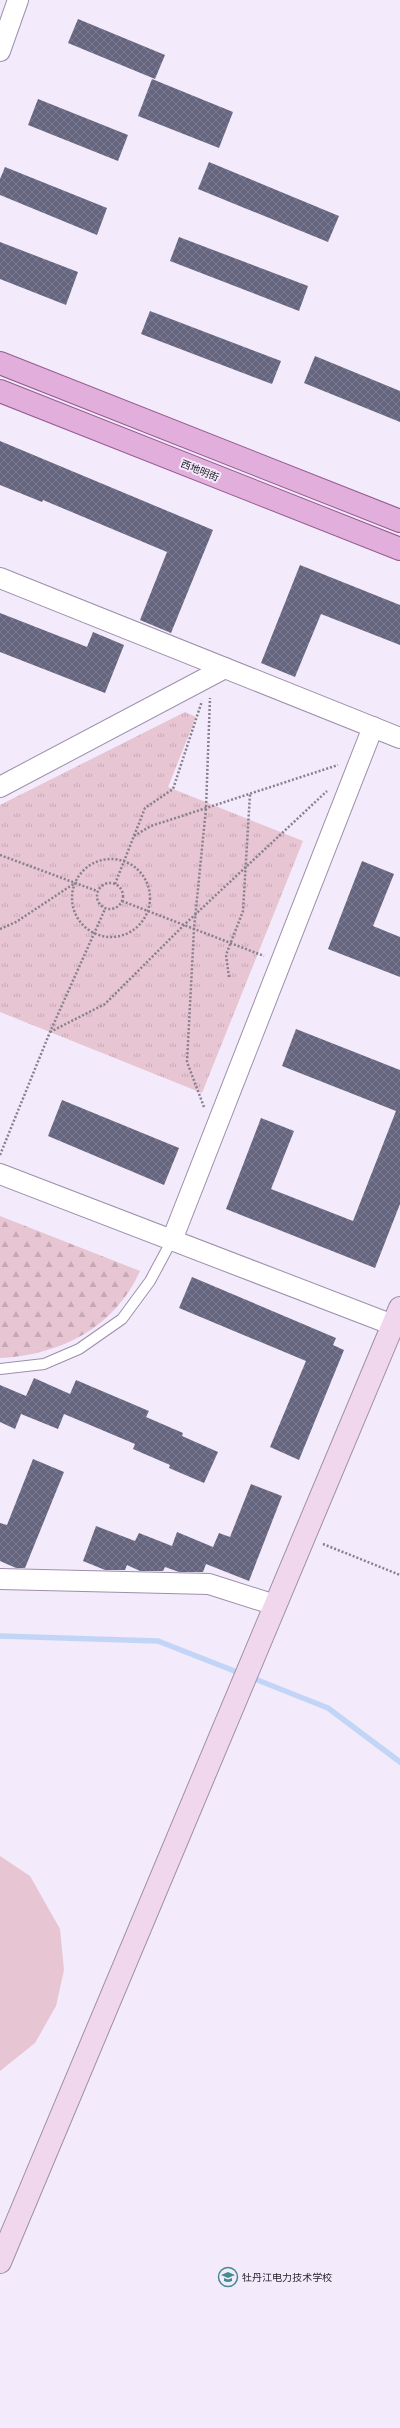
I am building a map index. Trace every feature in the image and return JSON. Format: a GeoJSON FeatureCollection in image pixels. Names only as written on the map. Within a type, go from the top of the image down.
{"type":"FeatureCollection","features":[{"type":"Feature","properties":{"kind":"main road"},"geometry":{"type":"LineString","coordinates":[[0,363],[400,521]]}},
{"type":"Feature","properties":{"kind":"main road","name":"西地明街"},"geometry":{"type":"LineString","coordinates":[[0,391],[400,549]]}},
{"type":"Feature","properties":{"kind":"street"},"geometry":{"type":"LineString","coordinates":[[0,52],[18,0]]}},
{"type":"Feature","properties":{"kind":"street"},"geometry":{"type":"LineString","coordinates":[[0,578],[218,672],[374,727],[400,738]]}},
{"type":"Feature","properties":{"kind":"street"},"geometry":{"type":"LineString","coordinates":[[0,787],[218,672]]}},
{"type":"Feature","properties":{"kind":"street"},"geometry":{"type":"LineString","coordinates":[[172,1240],[374,727]]}},
{"type":"Feature","properties":{"kind":"street"},"geometry":{"type":"LineString","coordinates":[[0,1174],[172,1240],[396,1317],[0,2262]]}},
{"type":"Feature","properties":{"kind":"street"},"geometry":{"type":"LineString","coordinates":[[0,1579],[210,1584],[275,1605]]}},
{"type":"Feature","properties":{"kind":"lane"},"geometry":{"type":"LineString","coordinates":[[0,1369],[44,1364],[79,1349],[122,1319],[150,1281],[172,1240]]}},
{"type":"Feature","properties":{"kind":"path"},"geometry":{"type":"LineString","coordinates":[[214,1133],[187,1062],[194,929],[218,672]]}},
{"type":"Feature","properties":{"kind":"path"},"geometry":{"type":"LineString","coordinates":[[115,884],[145,808],[173,789],[218,672]]}},
{"type":"Feature","properties":{"kind":"path"},"geometry":{"type":"LineString","coordinates":[[134,836],[151,826],[362,758]]}},
{"type":"Feature","properties":{"kind":"path"},"geometry":{"type":"LineString","coordinates":[[50,1032],[105,1004],[184,925],[333,785]]}},
{"type":"Feature","properties":{"kind":"path"},"geometry":{"type":"LineString","coordinates":[[229,977],[226,955],[243,911],[247,866],[250,794]]}},
{"type":"Feature","properties":{"kind":"path"},"geometry":{"type":"LineString","coordinates":[[0,855],[97,891]]}},
{"type":"Feature","properties":{"kind":"path"},"geometry":{"type":"LineString","coordinates":[[117,859],[141,872],[148,884],[151,897],[149,910],[144,921],[135,930],[124,936],[112,938],[94,934],[80,922],[74,911],[72,899],[75,883],[80,874],[91,865],[103,860],[117,859]]}},
{"type":"Feature","properties":{"kind":"path"},"geometry":{"type":"LineString","coordinates":[[0,929],[16,922],[75,883]]}},
{"type":"Feature","properties":{"kind":"path"},"geometry":{"type":"LineString","coordinates":[[115,884],[122,890],[122,901],[114,909],[105,909],[97,900],[97,891],[103,885],[115,884]]}},
{"type":"Feature","properties":{"kind":"path"},"geometry":{"type":"LineString","coordinates":[[122,901],[149,910],[281,963]]}},
{"type":"Feature","properties":{"kind":"path"},"geometry":{"type":"LineString","coordinates":[[0,1155],[50,1032],[105,909]]}},
{"type":"Feature","properties":{"kind":"path"},"geometry":{"type":"LineString","coordinates":[[304,1537],[400,1576]]}},
{"type":"Feature","properties":{"kind":"green space"},"geometry":{"type":"Polygon","coordinates":[[[185,712],[196,717],[168,787],[303,841],[202,1093],[0,1012],[0,805],[185,712]]]}},
{"type":"Feature","properties":{"kind":"green space"},"geometry":{"type":"Polygon","coordinates":[[[0,1216],[140,1271],[129,1291],[116,1308],[101,1322],[84,1334],[65,1344],[44,1351],[23,1356],[0,1358],[0,1216]]]}},
{"type":"Feature","properties":{"kind":"green space"},"geometry":{"type":"Polygon","coordinates":[[[0,1856],[30,1876],[60,1929],[64,1970],[56,2006],[35,2043],[0,2071],[0,1856]]]}},
{"type":"Feature","properties":{"kind":"building"},"geometry":{"type":"Polygon","coordinates":[[[78,19],[165,55],[155,79],[68,43],[78,19]]]}},
{"type":"Feature","properties":{"kind":"building"},"geometry":{"type":"Polygon","coordinates":[[[152,79],[233,112],[219,148],[138,116],[152,79]]]}},
{"type":"Feature","properties":{"kind":"building"},"geometry":{"type":"Polygon","coordinates":[[[38,99],[128,135],[118,161],[28,125],[38,99]]]}},
{"type":"Feature","properties":{"kind":"building"},"geometry":{"type":"Polygon","coordinates":[[[209,162],[339,216],[328,242],[198,189],[209,162]]]}},
{"type":"Feature","properties":{"kind":"building"},"geometry":{"type":"Polygon","coordinates":[[[5,167],[107,208],[97,235],[0,195],[0,179],[5,167]]]}},
{"type":"Feature","properties":{"kind":"building"},"geometry":{"type":"Polygon","coordinates":[[[179,237],[308,286],[299,311],[170,261],[179,237]]]}},
{"type":"Feature","properties":{"kind":"building"},"geometry":{"type":"Polygon","coordinates":[[[0,242],[78,272],[66,305],[0,279],[0,242]]]}},
{"type":"Feature","properties":{"kind":"building"},"geometry":{"type":"Polygon","coordinates":[[[150,311],[281,361],[272,384],[141,334],[150,311]]]}},
{"type":"Feature","properties":{"kind":"building"},"geometry":{"type":"Polygon","coordinates":[[[315,356],[400,391],[400,422],[304,383],[315,356]]]}},
{"type":"Feature","properties":{"kind":"building"},"geometry":{"type":"Polygon","coordinates":[[[0,441],[213,530],[171,633],[140,620],[167,552],[43,500],[42,502],[0,485],[0,441]]]}},
{"type":"Feature","properties":{"kind":"building"},"geometry":{"type":"Polygon","coordinates":[[[300,565],[400,605],[400,645],[321,614],[295,677],[261,663],[300,565]]]}},
{"type":"Feature","properties":{"kind":"building"},"geometry":{"type":"Polygon","coordinates":[[[0,613],[87,647],[93,632],[124,645],[105,693],[0,652],[0,613]]]}},
{"type":"Feature","properties":{"kind":"building"},"geometry":{"type":"Polygon","coordinates":[[[362,861],[394,874],[373,926],[400,937],[400,977],[328,949],[362,861]]]}},
{"type":"Feature","properties":{"kind":"building"},"geometry":{"type":"Polygon","coordinates":[[[296,1029],[400,1070],[400,1204],[375,1268],[226,1209],[261,1118],[294,1131],[271,1189],[353,1221],[396,1111],[282,1066],[296,1029]]]}},
{"type":"Feature","properties":{"kind":"building"},"geometry":{"type":"Polygon","coordinates":[[[62,1100],[179,1148],[164,1185],[48,1136],[62,1100]]]}},
{"type":"Feature","properties":{"kind":"building"},"geometry":{"type":"Polygon","coordinates":[[[192,1277],[336,1338],[333,1345],[344,1350],[299,1460],[270,1447],[306,1361],[179,1308],[192,1277]]]}},
{"type":"Feature","properties":{"kind":"building"},"geometry":{"type":"Polygon","coordinates":[[[34,1378],[70,1394],[76,1380],[149,1411],[146,1417],[183,1433],[182,1436],[218,1452],[204,1483],[169,1468],[170,1465],[133,1449],[135,1444],[64,1414],[58,1429],[21,1414],[15,1429],[0,1422],[0,1385],[26,1396],[34,1378]]]}},
{"type":"Feature","properties":{"kind":"building"},"geometry":{"type":"Polygon","coordinates":[[[33,1459],[64,1472],[25,1568],[16,1568],[0,1561],[0,1523],[7,1525],[33,1459]]]}},
{"type":"Feature","properties":{"kind":"building"},"geometry":{"type":"Polygon","coordinates":[[[251,1484],[282,1496],[249,1581],[206,1564],[203,1572],[179,1572],[165,1567],[163,1571],[140,1571],[127,1565],[125,1570],[105,1570],[83,1561],[96,1526],[135,1541],[139,1533],[172,1546],[177,1532],[213,1547],[219,1533],[230,1537],[251,1484]]]}},
{"type":"Feature","properties":{"kind":"waterway"},"geometry":{"type":"LineString","coordinates":[[0,1636],[158,1641],[242,1674]]}},
{"type":"Feature","properties":{"kind":"waterway"},"geometry":{"type":"LineString","coordinates":[[250,1677],[328,1708],[400,1762]]}},
{"type":"Feature","properties":{"kind":"place","name":"牡丹江电力技术学校"},"geometry":{"type":"Point","coordinates":[228,2277]}}]}
